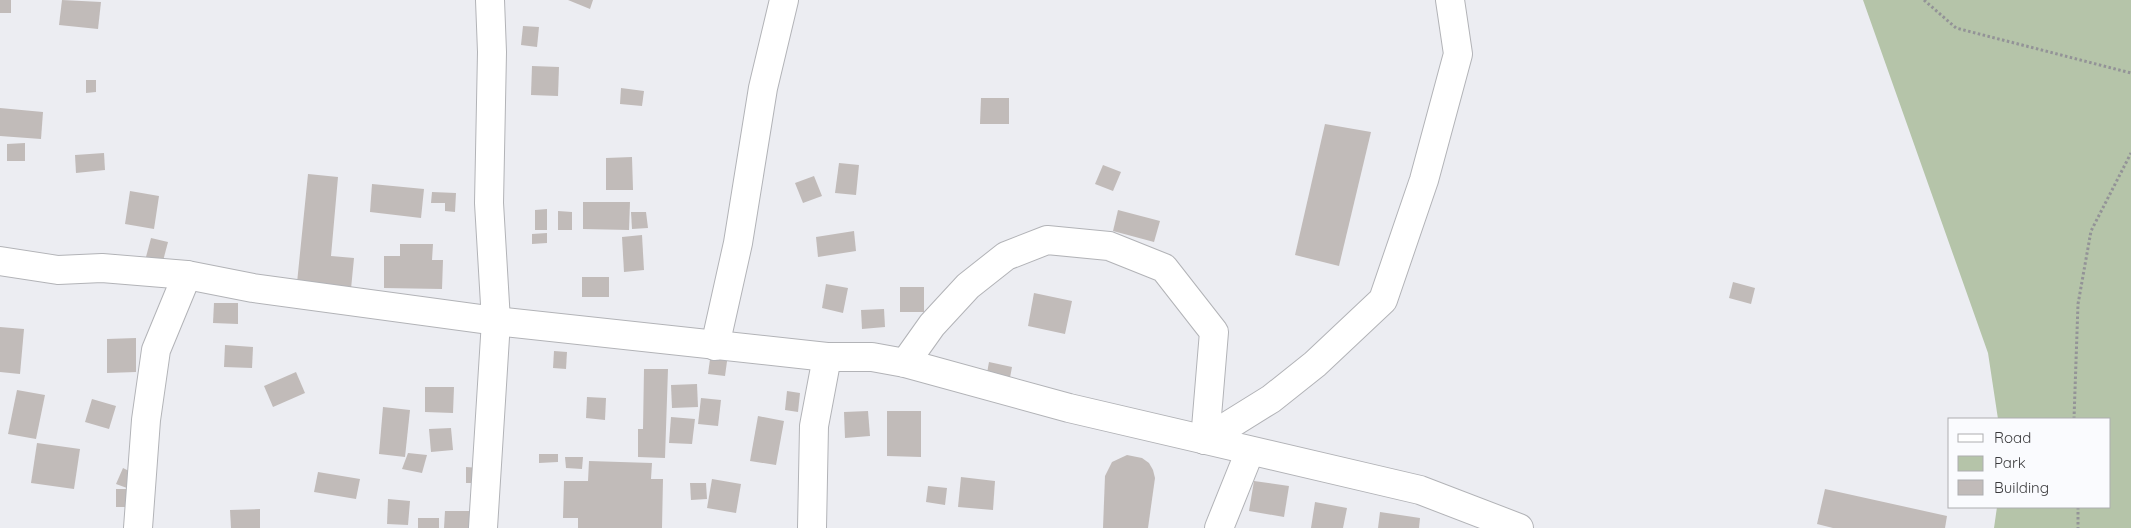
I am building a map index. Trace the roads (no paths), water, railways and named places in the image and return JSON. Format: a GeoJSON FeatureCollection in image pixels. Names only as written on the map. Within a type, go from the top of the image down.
{"type":"FeatureCollection","features":[{"type":"Feature","properties":{"kind":"street"},"geometry":{"type":"LineString","coordinates":[[482,528],[496,321],[489,203],[492,52],[490,0]]}},
{"type":"Feature","properties":{"kind":"street"},"geometry":{"type":"LineString","coordinates":[[715,346],[738,244],[764,88],[784,0]]}},
{"type":"Feature","properties":{"kind":"street"},"geometry":{"type":"LineString","coordinates":[[1205,440],[1271,399],[1315,364],[1383,300],[1424,180],[1458,54],[1450,0]]}},
{"type":"Feature","properties":{"kind":"street"},"geometry":{"type":"LineString","coordinates":[[905,363],[932,325],[968,286],[1006,256],[1047,240],[1108,246],[1164,268],[1214,332],[1205,440]]}},
{"type":"Feature","properties":{"kind":"street"},"geometry":{"type":"LineString","coordinates":[[0,261],[58,270],[102,268],[187,275],[252,288],[496,321],[827,357],[872,357],[905,363],[1069,408],[1420,490],[1518,528]]}},
{"type":"Feature","properties":{"kind":"street"},"geometry":{"type":"LineString","coordinates":[[138,528],[146,420],[156,350],[187,275]]}},
{"type":"Feature","properties":{"kind":"street"},"geometry":{"type":"LineString","coordinates":[[812,528],[814,426],[827,357]]}},
{"type":"Feature","properties":{"kind":"street"},"geometry":{"type":"LineString","coordinates":[[1219,528],[1250,451]]}}]}
